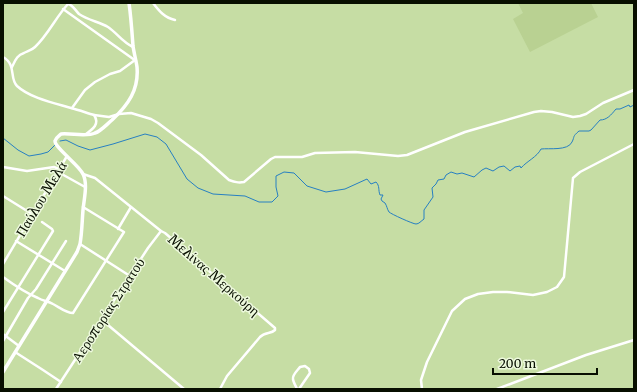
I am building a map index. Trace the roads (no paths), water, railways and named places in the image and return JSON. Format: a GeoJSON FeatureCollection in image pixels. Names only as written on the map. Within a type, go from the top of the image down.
{"type":"FeatureCollection","features":[{"type":"Feature","properties":{"kind":"street"},"geometry":{"type":"LineString","coordinates":[[3,372],[77,252],[80,244],[85,187],[83,174],[79,167],[58,147],[56,139],[58,136],[65,134],[93,134],[104,128],[119,114],[129,101],[133,92],[136,82],[137,69],[133,47],[129,3]]}},
{"type":"Feature","properties":{"kind":"street"},"geometry":{"type":"LineString","coordinates":[[153,3],[160,12],[175,20]]}},
{"type":"Feature","properties":{"kind":"street"},"geometry":{"type":"LineString","coordinates":[[12,67],[20,55],[34,48],[45,36],[68,4],[70,4],[79,14],[108,27],[128,45],[133,47]]}},
{"type":"Feature","properties":{"kind":"street"},"geometry":{"type":"LineString","coordinates":[[63,9],[135,60]]}},
{"type":"Feature","properties":{"kind":"street"},"geometry":{"type":"LineString","coordinates":[[3,56],[12,67],[14,82],[23,90],[38,98],[94,115],[109,117],[131,113],[151,119],[201,155],[229,180],[239,183],[244,182],[275,157],[294,158],[316,153],[355,152],[402,156],[465,132],[534,112],[541,111],[573,117],[580,116],[586,114],[603,103],[634,90]]}},
{"type":"Feature","properties":{"kind":"street"},"geometry":{"type":"LineString","coordinates":[[72,108],[85,90],[95,82],[110,74],[120,71],[135,60]]}},
{"type":"Feature","properties":{"kind":"street"},"geometry":{"type":"LineString","coordinates":[[86,134],[93,130],[97,123],[94,115]]}},
{"type":"Feature","properties":{"kind":"street"},"geometry":{"type":"LineString","coordinates":[[422,389],[421,380],[427,362],[452,311],[465,300],[478,294],[493,292],[533,295],[547,292],[557,287],[564,277],[573,178],[580,172],[634,144]]}},
{"type":"Feature","properties":{"kind":"street","name":"Παύλου Μελά"},"geometry":{"type":"LineString","coordinates":[[3,264],[67,156]]}},
{"type":"Feature","properties":{"kind":"street"},"geometry":{"type":"LineString","coordinates":[[3,167],[27,171],[55,167],[85,187]]}},
{"type":"Feature","properties":{"kind":"street","name":"Μελίνας Μερκούρη"},"geometry":{"type":"LineString","coordinates":[[83,174],[94,178],[165,233],[275,329],[272,332],[262,335],[230,372],[220,389]]}},
{"type":"Feature","properties":{"kind":"street"},"geometry":{"type":"LineString","coordinates":[[3,196],[32,214]]}},
{"type":"Feature","properties":{"kind":"street"},"geometry":{"type":"LineString","coordinates":[[3,277],[31,295],[47,301],[70,313],[73,312],[124,232],[83,207]]}},
{"type":"Feature","properties":{"kind":"street"},"geometry":{"type":"LineString","coordinates":[[118,228],[131,208]]}},
{"type":"Feature","properties":{"kind":"street"},"geometry":{"type":"LineString","coordinates":[[3,312],[53,230],[42,222]]}},
{"type":"Feature","properties":{"kind":"street","name":"Αεροπορίας Στρατού"},"geometry":{"type":"LineString","coordinates":[[56,389],[148,248],[161,231]]}},
{"type":"Feature","properties":{"kind":"street"},"geometry":{"type":"LineString","coordinates":[[16,241],[65,271]]}},
{"type":"Feature","properties":{"kind":"street"},"geometry":{"type":"LineString","coordinates":[[3,341],[4,336],[66,241]]}},
{"type":"Feature","properties":{"kind":"street"},"geometry":{"type":"LineString","coordinates":[[80,244],[130,276]]}},
{"type":"Feature","properties":{"kind":"street"},"geometry":{"type":"LineString","coordinates":[[102,320],[184,389]]}},
{"type":"Feature","properties":{"kind":"street"},"geometry":{"type":"LineString","coordinates":[[4,336],[19,346]]}},
{"type":"Feature","properties":{"kind":"street"},"geometry":{"type":"LineString","coordinates":[[497,389],[586,355],[634,340]]}},
{"type":"Feature","properties":{"kind":"street"},"geometry":{"type":"LineString","coordinates":[[15,352],[61,382]]}},
{"type":"Feature","properties":{"kind":"street"},"geometry":{"type":"LineString","coordinates":[[305,366],[309,369],[310,373],[298,389],[293,377],[300,367],[305,366]]}},
{"type":"Feature","properties":{"kind":"waterway"},"geometry":{"type":"LineString","coordinates":[[60,141],[66,140],[90,150],[145,134],[157,137],[166,144],[187,179],[198,188],[213,194],[245,196],[259,202],[272,202],[278,196],[276,176],[284,172],[294,173],[307,186],[326,192],[345,189],[367,179],[371,184],[376,182],[380,195],[383,195],[381,199],[385,203],[389,212],[416,224],[424,219],[424,210],[433,197],[432,188],[438,180],[444,179],[446,175],[451,172],[457,174],[462,173],[474,177],[486,168],[493,171],[504,166],[510,171],[515,167],[520,166],[521,168],[541,149],[567,147],[579,131],[589,131],[600,120],[607,118],[616,109],[634,105]]}},
{"type":"Feature","properties":{"kind":"waterway"},"geometry":{"type":"LineString","coordinates":[[3,138],[18,150],[29,156],[48,152],[55,145]]}}]}
